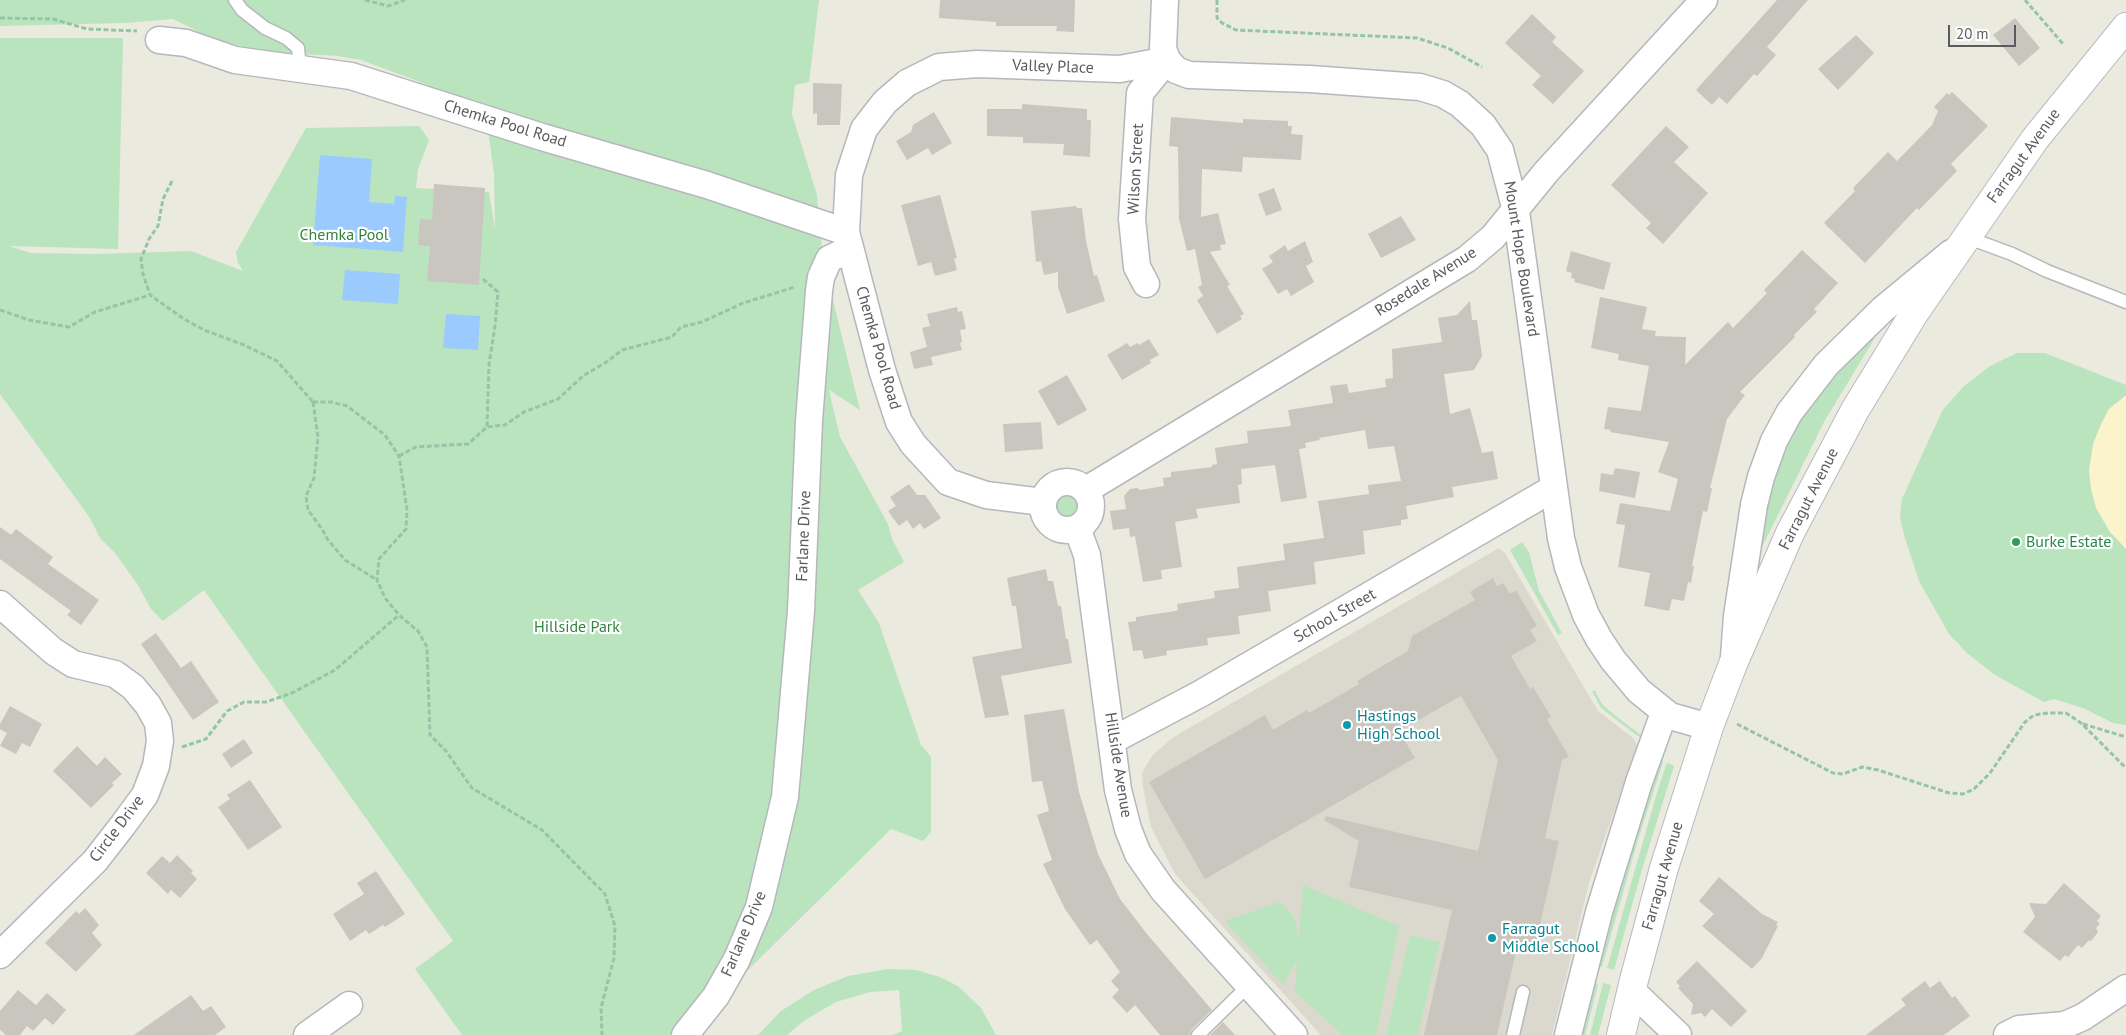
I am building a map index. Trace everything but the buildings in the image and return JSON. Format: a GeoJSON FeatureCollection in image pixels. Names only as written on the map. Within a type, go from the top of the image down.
{"type":"FeatureCollection","features":[{"type":"Feature","properties":{"kind":"main road","name":"Farragut Avenue"},"geometry":{"type":"LineString","coordinates":[[1622,1035],[1664,868],[1708,728],[1733,664],[1790,533],[1855,410],[1915,312],[2035,139],[2126,27]]}},
{"type":"Feature","properties":{"kind":"street"},"geometry":{"type":"LineString","coordinates":[[1165,0],[1163,48],[1167,60]]}},
{"type":"Feature","properties":{"kind":"street","name":"Rosedale Avenue"},"geometry":{"type":"LineString","coordinates":[[1086,490],[1467,259],[1493,237],[1547,171],[1704,0]]}},
{"type":"Feature","properties":{"kind":"street","name":"Chemka Pool Road"},"geometry":{"type":"LineString","coordinates":[[159,40],[186,43],[235,60],[351,76],[542,137],[707,185],[848,240],[882,370],[899,422],[912,444],[948,482],[986,495],[1043,502]]}},
{"type":"Feature","properties":{"kind":"street","name":"Valley Place"},"geometry":{"type":"LineString","coordinates":[[848,240],[849,175],[864,129],[885,102],[907,83],[939,67],[977,64],[1120,69],[1167,60]]}},
{"type":"Feature","properties":{"kind":"street","name":"Mount Hope Boulevard"},"geometry":{"type":"LineString","coordinates":[[1167,60],[1176,70],[1188,75],[1310,79],[1420,87],[1443,94],[1474,115],[1492,138],[1504,162],[1516,211],[1561,538],[1568,567],[1586,615],[1612,660],[1639,691],[1664,713],[1708,728]]}},
{"type":"Feature","properties":{"kind":"street","name":"Wilson Street"},"geometry":{"type":"LineString","coordinates":[[1146,284],[1137,267],[1132,219],[1140,93],[1167,60]]}},
{"type":"Feature","properties":{"kind":"street","name":"Farlane Drive"},"geometry":{"type":"LineString","coordinates":[[685,1035],[716,996],[737,959],[755,916],[785,797],[802,611],[809,421],[822,277],[829,260],[848,240]]}},
{"type":"Feature","properties":{"kind":"street"},"geometry":{"type":"LineString","coordinates":[[1733,664],[1737,616],[1760,477],[1774,441],[1789,413],[1826,365],[1844,347],[1882,310],[1963,241]]}},
{"type":"Feature","properties":{"kind":"street"},"geometry":{"type":"LineString","coordinates":[[1073,482],[1086,490],[1091,502],[1090,510],[1084,523],[1077,528],[1062,529],[1055,526],[1044,515],[1043,502],[1050,488],[1057,484],[1073,482]]}},
{"type":"Feature","properties":{"kind":"street","name":"School Street"},"geometry":{"type":"LineString","coordinates":[[1113,740],[1200,694],[1554,488]]}},
{"type":"Feature","properties":{"kind":"street","name":"Hillside Avenue"},"geometry":{"type":"LineString","coordinates":[[1077,528],[1087,555],[1113,740],[1118,790],[1128,829],[1138,854],[1163,890],[1294,1035]]}},
{"type":"Feature","properties":{"kind":"street","name":"Circle Drive"},"geometry":{"type":"LineString","coordinates":[[0,604],[53,651],[73,664],[115,674],[133,687],[148,704],[158,723],[160,741],[156,766],[145,794],[124,825],[96,860],[0,955]]}},
{"type":"Feature","properties":{"kind":"street"},"geometry":{"type":"LineString","coordinates":[[1568,1035],[1599,912],[1639,782],[1664,713]]}},
{"type":"Feature","properties":{"kind":"street"},"geometry":{"type":"LineString","coordinates":[[2007,1035],[2019,1029],[2065,1025],[2084,1017],[2126,988]]}},
{"type":"Feature","properties":{"kind":"street"},"geometry":{"type":"LineString","coordinates":[[1632,991],[1678,1035]]}},
{"type":"Feature","properties":{"kind":"street"},"geometry":{"type":"LineString","coordinates":[[307,1035],[348,1005]]}},
{"type":"Feature","properties":{"kind":"lane"},"geometry":{"type":"LineString","coordinates":[[235,0],[242,10],[257,22],[286,38],[298,48],[300,68]]}},
{"type":"Feature","properties":{"kind":"lane"},"geometry":{"type":"LineString","coordinates":[[1963,241],[2012,254],[2047,271],[2126,302]]}},
{"type":"Feature","properties":{"kind":"lane"},"geometry":{"type":"LineString","coordinates":[[1198,1035],[1249,985]]}},
{"type":"Feature","properties":{"kind":"lane"},"geometry":{"type":"LineString","coordinates":[[1513,1035],[1523,992]]}},
{"type":"Feature","properties":{"kind":"path"},"geometry":{"type":"LineString","coordinates":[[365,0],[388,6],[405,0]]}},
{"type":"Feature","properties":{"kind":"path"},"geometry":{"type":"LineString","coordinates":[[1217,0],[1217,18],[1228,27],[1236,30],[1416,38],[1448,48],[1482,67]]}},
{"type":"Feature","properties":{"kind":"path"},"geometry":{"type":"LineString","coordinates":[[2025,0],[2064,45]]}},
{"type":"Feature","properties":{"kind":"path"},"geometry":{"type":"LineString","coordinates":[[0,18],[53,19],[87,29],[138,31],[159,40]]}},
{"type":"Feature","properties":{"kind":"path"},"geometry":{"type":"LineString","coordinates":[[172,182],[163,199],[158,226],[149,239],[141,259],[143,274],[150,295],[184,319],[204,330],[244,345],[277,361],[313,402],[318,437],[314,478],[306,496],[308,510],[328,540],[345,560],[377,580]]}},
{"type":"Feature","properties":{"kind":"path"},"geometry":{"type":"LineString","coordinates":[[399,456],[416,447],[468,444],[487,427],[505,425],[524,412],[558,398],[583,376],[622,350],[672,337],[681,327],[702,322],[743,303],[789,290],[822,277]]}},
{"type":"Feature","properties":{"kind":"path"},"geometry":{"type":"LineString","coordinates":[[483,279],[498,292],[489,364],[487,427]]}},
{"type":"Feature","properties":{"kind":"path"},"geometry":{"type":"LineString","coordinates":[[0,310],[29,320],[69,327],[95,312],[150,295]]}},
{"type":"Feature","properties":{"kind":"path"},"geometry":{"type":"LineString","coordinates":[[313,402],[331,402],[347,406],[385,435],[399,456],[408,510],[406,529],[395,544],[379,559],[377,580],[385,598],[398,615],[418,631],[427,647],[430,735],[446,751],[472,788],[542,830],[605,894],[615,926],[614,958],[601,1008],[602,1035]]}},
{"type":"Feature","properties":{"kind":"path"},"geometry":{"type":"LineString","coordinates":[[158,750],[189,746],[206,739],[227,712],[244,702],[266,702],[292,693],[334,670],[398,615]]}},
{"type":"Feature","properties":{"kind":"path"},"geometry":{"type":"LineString","coordinates":[[1736,724],[1833,773],[1844,774],[1862,767],[1878,770],[1949,792],[1963,794],[1974,789],[1990,773],[2025,722],[2034,715],[2066,713],[2081,724],[2126,768]]}},
{"type":"Feature","properties":{"kind":"path"},"geometry":{"type":"LineString","coordinates":[[2081,724],[2126,737]]}},
{"type":"Feature","properties":{"kind":"shaded area"},"geometry":{"type":"Polygon","coordinates":[[[1499,548],[1505,553],[1598,711],[1633,738],[1637,745],[1589,883],[1552,1035],[1321,1035],[1175,874],[1151,827],[1142,773],[1152,756],[1172,738],[1499,548]]]}},
{"type":"Feature","properties":{"kind":"green space","name":"Hillside Park"},"geometry":{"type":"Polygon","coordinates":[[[0,0],[819,0],[809,82],[795,85],[792,114],[817,195],[823,260],[860,410],[829,390],[840,437],[888,524],[892,539],[904,562],[858,590],[879,623],[921,745],[931,757],[931,832],[923,841],[891,829],[682,1035],[462,1035],[415,969],[453,941],[204,590],[163,621],[151,609],[138,585],[115,553],[100,538],[90,518],[0,394],[0,38],[123,38],[118,249],[9,246],[31,253],[97,254],[191,251],[243,271],[238,263],[236,252],[306,128],[419,126],[429,140],[418,169],[416,188],[489,192],[495,229],[494,174],[488,130],[443,93],[423,83],[361,60],[338,56],[263,52],[211,38],[173,19],[124,23],[0,26],[0,0]]]}},
{"type":"Feature","properties":{"kind":"green space"},"geometry":{"type":"Polygon","coordinates":[[[1882,326],[1824,422],[1760,551],[1771,481],[1778,457],[1813,398],[1882,326]]]}},
{"type":"Feature","properties":{"kind":"green space","name":"Burke Estate"},"geometry":{"type":"Polygon","coordinates":[[[2017,353],[2045,353],[2126,385],[2126,725],[2113,723],[2083,708],[2054,699],[2044,702],[1995,675],[1967,653],[1949,634],[1919,581],[1904,535],[1900,517],[1902,499],[1942,411],[1963,387],[1990,366],[2017,353]]]}},
{"type":"Feature","properties":{"kind":"green space"},"geometry":{"type":"Polygon","coordinates":[[[1067,493],[1076,497],[1080,506],[1076,515],[1067,519],[1058,515],[1054,506],[1058,497],[1067,493]]]}},
{"type":"Feature","properties":{"kind":"green space"},"geometry":{"type":"Polygon","coordinates":[[[1522,542],[1529,552],[1539,591],[1562,633],[1558,635],[1510,550],[1522,542]]]}},
{"type":"Feature","properties":{"kind":"green space"},"geometry":{"type":"Polygon","coordinates":[[[1592,691],[1595,691],[1602,704],[1612,713],[1642,736],[1639,737],[1601,708],[1592,691]]]}},
{"type":"Feature","properties":{"kind":"green space"},"geometry":{"type":"Polygon","coordinates":[[[1662,756],[1663,762],[1637,843],[1602,967],[1596,966],[1622,872],[1662,756]]]}},
{"type":"Feature","properties":{"kind":"green space"},"geometry":{"type":"Polygon","coordinates":[[[1668,763],[1674,766],[1614,970],[1607,968],[1656,796],[1668,763]]]}},
{"type":"Feature","properties":{"kind":"green space"},"geometry":{"type":"Polygon","coordinates":[[[1303,885],[1399,926],[1376,1035],[1343,1035],[1295,992],[1297,961],[1283,985],[1225,921],[1280,902],[1294,917],[1299,936],[1303,885]]]}},
{"type":"Feature","properties":{"kind":"green space"},"geometry":{"type":"Polygon","coordinates":[[[1410,935],[1440,942],[1418,1035],[1386,1035],[1410,935]]]}},
{"type":"Feature","properties":{"kind":"green space"},"geometry":{"type":"Polygon","coordinates":[[[888,969],[916,970],[940,977],[958,986],[981,1008],[996,1035],[893,1035],[902,1031],[899,990],[870,992],[836,1002],[805,1020],[787,1035],[758,1035],[781,1011],[814,990],[848,976],[888,969]]]}},
{"type":"Feature","properties":{"kind":"green space"},"geometry":{"type":"Polygon","coordinates":[[[1593,980],[1598,985],[1585,1035],[1579,1035],[1593,980]]]}},
{"type":"Feature","properties":{"kind":"green space"},"geometry":{"type":"Polygon","coordinates":[[[1603,983],[1611,985],[1598,1035],[1590,1035],[1603,983]]]}},
{"type":"Feature","properties":{"kind":"sand"},"geometry":{"type":"Polygon","coordinates":[[[2125,396],[2126,549],[2110,532],[2096,508],[2089,471],[2093,444],[2101,424],[2109,409],[2125,396]]]}},
{"type":"Feature","properties":{"kind":"water"},"geometry":{"type":"Polygon","coordinates":[[[320,155],[372,159],[369,202],[394,204],[395,196],[407,197],[403,252],[313,245],[320,155]]]}},
{"type":"Feature","properties":{"kind":"water"},"geometry":{"type":"Polygon","coordinates":[[[345,270],[400,274],[398,304],[342,300],[345,270]]]}},
{"type":"Feature","properties":{"kind":"water"},"geometry":{"type":"Polygon","coordinates":[[[446,314],[480,316],[478,350],[443,348],[446,314]]]}},
{"type":"Feature","properties":{"kind":"place","name":"Burke Estate"},"geometry":{"type":"Point","coordinates":[2016,542]}},
{"type":"Feature","properties":{"kind":"place","name":"Hastings High School"},"geometry":{"type":"Point","coordinates":[1347,725]}},
{"type":"Feature","properties":{"kind":"place","name":"Farragut Middle School"},"geometry":{"type":"Point","coordinates":[1492,938]}},
{"type":"Feature","properties":{"kind":"park label","name":"Chemka Pool"},"geometry":{"type":"Point","coordinates":[344,235]}}]}
